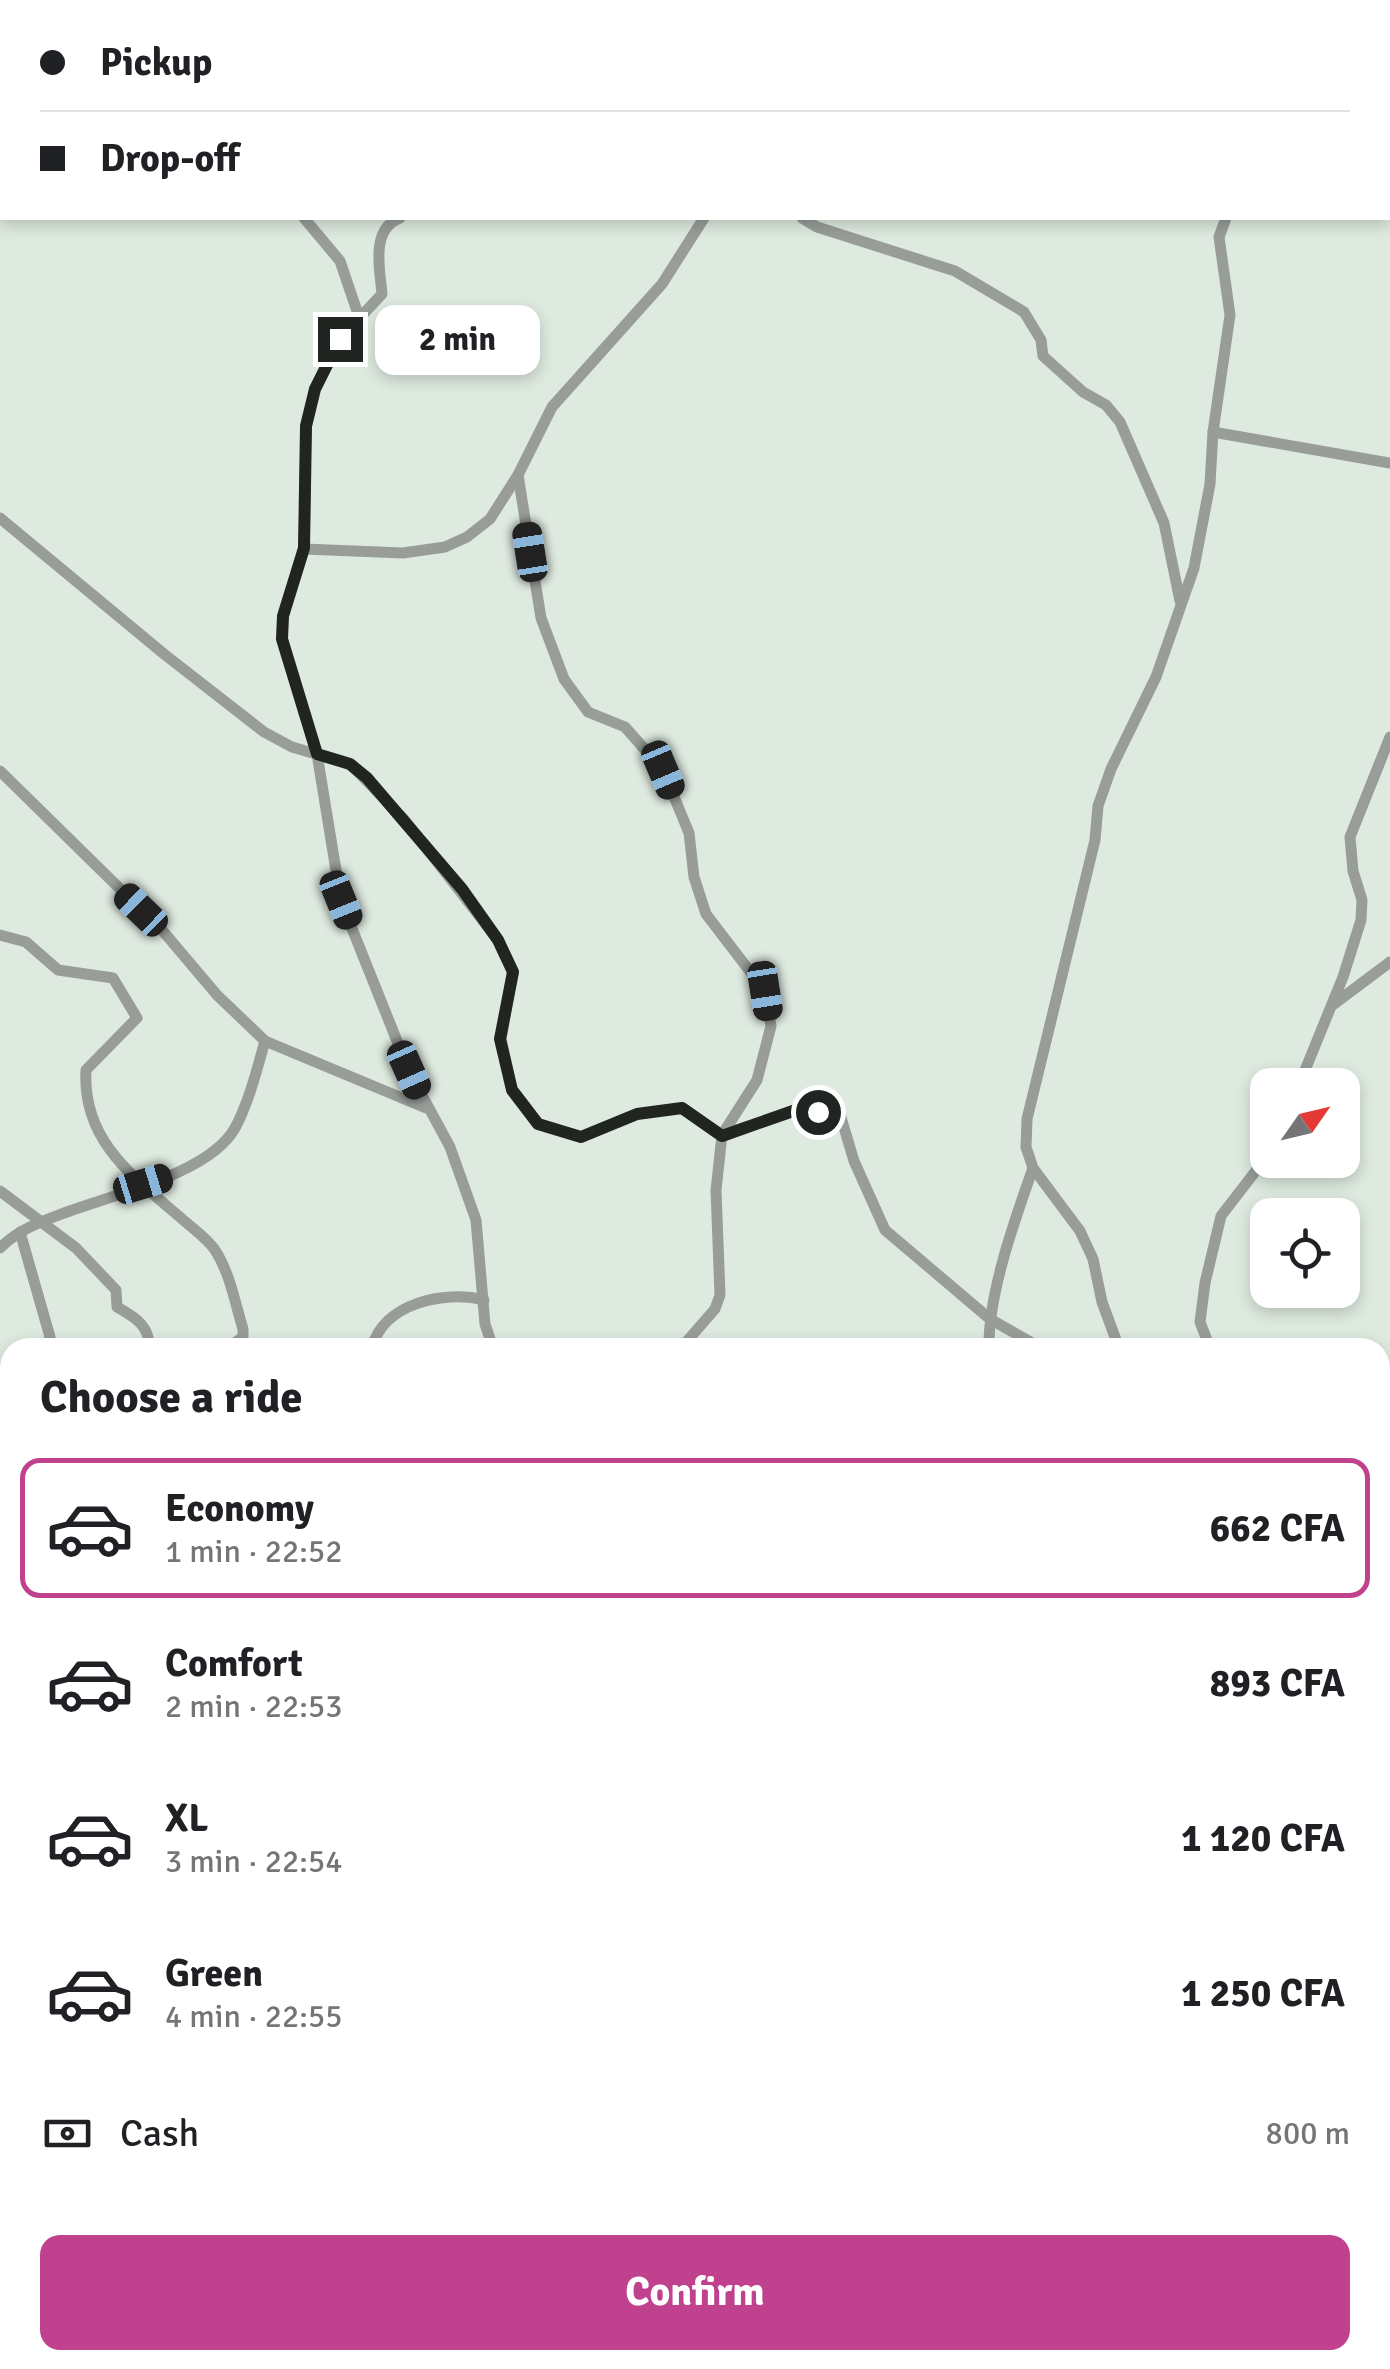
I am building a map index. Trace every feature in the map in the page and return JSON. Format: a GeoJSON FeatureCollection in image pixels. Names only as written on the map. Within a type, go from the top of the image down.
{"type":"FeatureCollection","features":[{"type":"Feature","properties":{"kind":"street"},"geometry":{"type":"LineString","coordinates":[[306,220],[340,261],[360,318]]}},
{"type":"Feature","properties":{"kind":"street"},"geometry":{"type":"LineString","coordinates":[[395,220],[378,246],[382,294],[340,339],[315,389],[306,426],[304,548],[283,616],[282,639],[317,754],[341,900],[426,1108],[450,1148],[476,1220],[484,1324],[489,1338]]}},
{"type":"Feature","properties":{"kind":"street"},"geometry":{"type":"LineString","coordinates":[[304,548],[403,553],[444,547],[490,518],[552,407],[662,284],[703,220]]}},
{"type":"Feature","properties":{"kind":"street"},"geometry":{"type":"LineString","coordinates":[[805,220],[816,227],[956,271],[1024,312],[1041,340],[1043,356],[1083,392],[1106,405],[1120,422],[1164,523],[1181,606]]}},
{"type":"Feature","properties":{"kind":"street"},"geometry":{"type":"LineString","coordinates":[[1115,1338],[1080,1231],[1033,1168],[1026,1146],[1027,1119],[1094,840],[1098,806],[1156,677],[1194,568],[1210,484],[1213,432],[1230,315],[1219,237],[1225,220]]}},
{"type":"Feature","properties":{"kind":"street"},"geometry":{"type":"LineString","coordinates":[[1213,432],[1390,464]]}},
{"type":"Feature","properties":{"kind":"street"},"geometry":{"type":"LineString","coordinates":[[518,474],[541,618],[564,678],[588,712],[625,728],[663,770],[689,833],[694,877],[706,914],[765,991],[771,1026],[757,1080],[722,1136],[716,1190],[720,1295],[715,1309],[690,1338]]}},
{"type":"Feature","properties":{"kind":"street"},"geometry":{"type":"LineString","coordinates":[[0,518],[264,732],[292,747],[350,764],[367,778],[462,889],[498,940],[513,972],[500,1039],[512,1090],[538,1124],[581,1137],[637,1114],[682,1108],[722,1136]]}},
{"type":"Feature","properties":{"kind":"street"},"geometry":{"type":"LineString","coordinates":[[1306,1068],[1361,920],[1362,900],[1353,871],[1350,836],[1390,737]]}},
{"type":"Feature","properties":{"kind":"street"},"geometry":{"type":"LineString","coordinates":[[0,771],[162,930],[217,995],[265,1041],[426,1108]]}},
{"type":"Feature","properties":{"kind":"street"},"geometry":{"type":"LineString","coordinates":[[0,935],[26,942],[58,970],[113,978],[137,1018],[86,1070],[84,1098],[104,1143],[143,1184],[213,1246],[226,1270],[243,1329],[242,1338]]}},
{"type":"Feature","properties":{"kind":"street"},"geometry":{"type":"LineString","coordinates":[[1330,1007],[1390,962]]}},
{"type":"Feature","properties":{"kind":"street"},"geometry":{"type":"LineString","coordinates":[[0,1248],[42,1221],[188,1170],[214,1153],[234,1129],[265,1041]]}},
{"type":"Feature","properties":{"kind":"street"},"geometry":{"type":"LineString","coordinates":[[722,1136],[796,1110],[840,1114],[854,1161],[884,1230],[990,1319],[1024,1338]]}},
{"type":"Feature","properties":{"kind":"street"},"geometry":{"type":"LineString","coordinates":[[989,1338],[990,1319],[1014,1223],[1033,1168]]}},
{"type":"Feature","properties":{"kind":"street"},"geometry":{"type":"LineString","coordinates":[[1206,1338],[1200,1322],[1221,1216],[1250,1178]]}},
{"type":"Feature","properties":{"kind":"street"},"geometry":{"type":"LineString","coordinates":[[0,1191],[76,1248],[116,1290],[117,1307],[140,1321],[150,1338]]}},
{"type":"Feature","properties":{"kind":"street"},"geometry":{"type":"LineString","coordinates":[[20,1232],[50,1338]]}},
{"type":"Feature","properties":{"kind":"street"},"geometry":{"type":"LineString","coordinates":[[376,1338],[394,1314],[425,1301],[448,1297],[484,1300]]}},
{"type":"Feature","properties":{"kind":"route"},"geometry":{"type":"LineString","coordinates":[[340,339],[315,389],[306,426],[304,548],[283,616],[282,639],[317,754],[350,764],[367,778],[462,889],[498,940],[513,972],[500,1039],[512,1090],[538,1124],[581,1137],[637,1114],[682,1108],[722,1136],[796,1110],[818,1112]]}}]}
